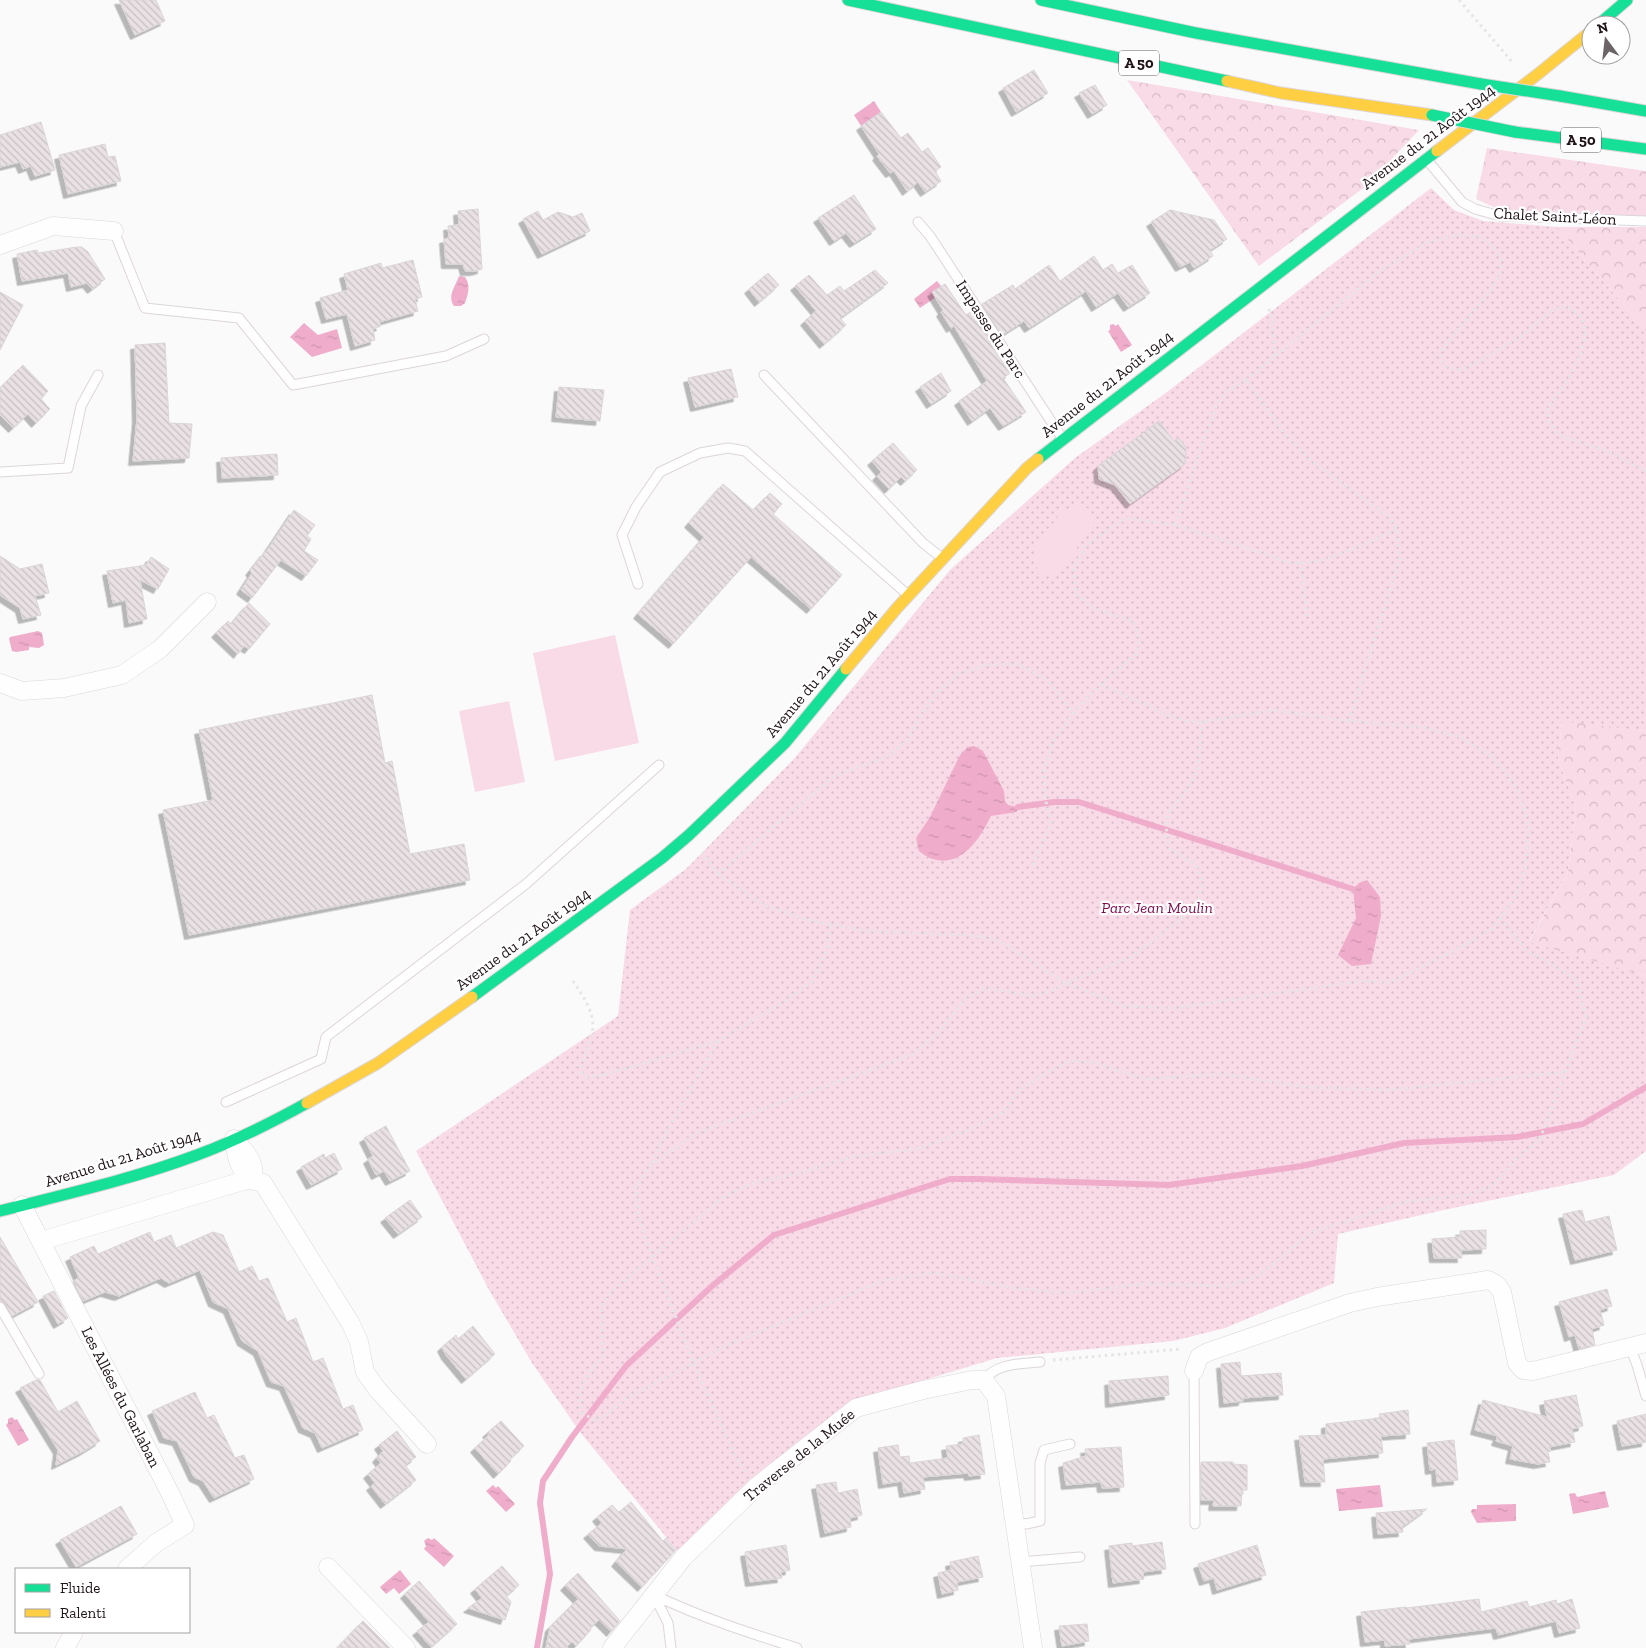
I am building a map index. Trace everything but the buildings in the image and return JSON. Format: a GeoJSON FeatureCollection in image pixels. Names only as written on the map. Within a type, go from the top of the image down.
{"type":"FeatureCollection","features":[{"type":"Feature","properties":{"kind":"main road","name":"A 50"},"geometry":{"type":"LineString","coordinates":[[848,0],[1280,93],[1432,115],[1516,132],[1646,149]]}},
{"type":"Feature","properties":{"kind":"main road","name":"A 50"},"geometry":{"type":"LineString","coordinates":[[1041,0],[1196,33],[1481,84],[1646,110]]}},
{"type":"Feature","properties":{"kind":"main road"},"geometry":{"type":"LineString","coordinates":[[1610,15],[1627,0]]}},
{"type":"Feature","properties":{"kind":"main road","name":"Avenue du 21 Août 1944"},"geometry":{"type":"LineString","coordinates":[[0,1211],[139,1174],[197,1156],[267,1125],[378,1063],[611,896],[689,835],[785,743],[908,596],[1027,468],[1062,439],[1581,39]]}},
{"type":"Feature","properties":{"kind":"street"},"geometry":{"type":"LineString","coordinates":[[0,245],[53,226],[114,231]]}},
{"type":"Feature","properties":{"kind":"street"},"geometry":{"type":"LineString","coordinates":[[0,683],[22,690],[64,688],[122,675],[160,649],[207,602]]}},
{"type":"Feature","properties":{"kind":"street"},"geometry":{"type":"LineString","coordinates":[[234,1139],[239,1165],[251,1180]]}},
{"type":"Feature","properties":{"kind":"street"},"geometry":{"type":"LineString","coordinates":[[41,1241],[251,1180],[263,1183],[351,1324],[359,1342],[366,1372],[377,1390],[428,1444]]}},
{"type":"Feature","properties":{"kind":"street","name":"Les Allées du Garlaban"},"geometry":{"type":"LineString","coordinates":[[22,1205],[185,1525],[156,1543],[128,1568]]}},
{"type":"Feature","properties":{"kind":"street"},"geometry":{"type":"LineString","coordinates":[[1196,1364],[1221,1347],[1350,1303],[1488,1280],[1496,1284],[1502,1292],[1517,1363],[1523,1370],[1533,1371],[1638,1345]]}},
{"type":"Feature","properties":{"kind":"street","name":"Traverse de la Muée"},"geometry":{"type":"LineString","coordinates":[[612,1648],[683,1558],[757,1486],[856,1408],[923,1390],[972,1380],[984,1380]]}},
{"type":"Feature","properties":{"kind":"street"},"geometry":{"type":"LineString","coordinates":[[984,1380],[996,1396],[1033,1648]]}},
{"type":"Feature","properties":{"kind":"street"},"geometry":{"type":"LineString","coordinates":[[328,1567],[406,1648]]}},
{"type":"Feature","properties":{"kind":"street"},"geometry":{"type":"LineString","coordinates":[[66,1648],[74,1633]]}},
{"type":"Feature","properties":{"kind":"lane","name":"Chalet Saint-Léon"},"geometry":{"type":"LineString","coordinates":[[1426,159],[1462,202],[1475,209],[1500,216],[1646,221]]}},
{"type":"Feature","properties":{"kind":"lane","name":"Impasse du Parc"},"geometry":{"type":"LineString","coordinates":[[918,222],[930,236],[1062,439]]}},
{"type":"Feature","properties":{"kind":"lane"},"geometry":{"type":"LineString","coordinates":[[114,231],[145,308],[240,318],[293,385],[446,356],[484,339]]}},
{"type":"Feature","properties":{"kind":"lane"},"geometry":{"type":"LineString","coordinates":[[0,472],[68,468],[81,406],[98,375]]}},
{"type":"Feature","properties":{"kind":"lane"},"geometry":{"type":"LineString","coordinates":[[764,375],[923,544],[942,559]]}},
{"type":"Feature","properties":{"kind":"lane"},"geometry":{"type":"LineString","coordinates":[[638,584],[622,535],[636,507],[660,472],[700,453],[728,448],[745,451],[908,596]]}},
{"type":"Feature","properties":{"kind":"lane"},"geometry":{"type":"LineString","coordinates":[[226,1102],[321,1060],[326,1037],[526,884],[659,764]]}},
{"type":"Feature","properties":{"kind":"lane"},"geometry":{"type":"LineString","coordinates":[[0,1307],[39,1374]]}},
{"type":"Feature","properties":{"kind":"lane"},"geometry":{"type":"LineString","coordinates":[[1638,1345],[1637,1364],[1646,1396]]}},
{"type":"Feature","properties":{"kind":"lane"},"geometry":{"type":"LineString","coordinates":[[984,1380],[989,1373],[999,1368],[1040,1362]]}},
{"type":"Feature","properties":{"kind":"lane"},"geometry":{"type":"LineString","coordinates":[[1195,1524],[1196,1364]]}},
{"type":"Feature","properties":{"kind":"lane"},"geometry":{"type":"LineString","coordinates":[[1014,1522],[1026,1524],[1040,1521],[1040,1464],[1044,1450],[1070,1444]]}},
{"type":"Feature","properties":{"kind":"lane"},"geometry":{"type":"LineString","coordinates":[[1020,1562],[1080,1557]]}},
{"type":"Feature","properties":{"kind":"lane"},"geometry":{"type":"LineString","coordinates":[[654,1595],[668,1623],[671,1648]]}},
{"type":"Feature","properties":{"kind":"lane"},"geometry":{"type":"LineString","coordinates":[[654,1595],[757,1636],[797,1648]]}},
{"type":"Feature","properties":{"kind":"path"},"geometry":{"type":"LineString","coordinates":[[1459,0],[1521,72],[1538,74]]}},
{"type":"Feature","properties":{"kind":"path"},"geometry":{"type":"LineString","coordinates":[[1175,525],[1216,406],[1228,391],[1246,380],[1380,271],[1426,243],[1459,235],[1480,237],[1494,247],[1501,260],[1501,271],[1493,288],[1441,350],[1441,361],[1446,368],[1460,370],[1479,362],[1524,334],[1553,310],[1567,306],[1580,316],[1585,330],[1581,355],[1570,376],[1547,410],[1549,422],[1558,436],[1606,451],[1646,471]]}},
{"type":"Feature","properties":{"kind":"path"},"geometry":{"type":"LineString","coordinates":[[1256,290],[1267,305],[1272,319],[1275,356]]}},
{"type":"Feature","properties":{"kind":"path"},"geometry":{"type":"LineString","coordinates":[[1246,380],[1285,434],[1313,462],[1389,516],[1397,529],[1400,559],[1349,721]]}},
{"type":"Feature","properties":{"kind":"path"},"geometry":{"type":"LineString","coordinates":[[1033,865],[1051,823],[1045,797],[1044,772],[1052,743],[1073,713],[1101,684],[1136,654],[1139,637],[1133,621],[1093,608],[1076,594],[1074,569],[1086,545],[1126,518],[1175,525],[1287,562],[1314,562],[1342,553],[1397,529]]}},
{"type":"Feature","properties":{"kind":"path"},"geometry":{"type":"LineString","coordinates":[[1302,562],[1307,617]]}},
{"type":"Feature","properties":{"kind":"path"},"geometry":{"type":"LineString","coordinates":[[718,874],[833,778],[885,758],[906,742],[922,713],[940,689],[960,673],[987,665],[1018,664],[1046,679],[1073,713]]}},
{"type":"Feature","properties":{"kind":"path"},"geometry":{"type":"LineString","coordinates":[[689,835],[718,874],[766,906],[808,920],[867,931],[967,934],[991,938],[1008,946],[1066,983],[1124,1006],[1176,1008],[1362,981],[1392,982],[1492,929],[1514,900],[1526,866],[1529,825],[1517,788],[1493,757],[1459,737],[1421,726],[1349,721],[1274,710],[1202,722],[1186,722],[1101,684]]}},
{"type":"Feature","properties":{"kind":"path"},"geometry":{"type":"LineString","coordinates":[[651,1165],[697,1133],[913,1054],[937,1034],[966,998],[986,988],[1033,996],[1051,991],[1130,957],[1180,920],[1199,899],[1202,880],[1196,864],[1170,849],[1166,835],[1168,813],[1187,790],[1198,769],[1202,722]]}},
{"type":"Feature","properties":{"kind":"path"},"geometry":{"type":"LineString","coordinates":[[1500,918],[1527,951],[1577,980],[1586,1017],[1540,1139],[1516,1159],[1494,1185],[1470,1195],[1409,1201],[1312,1232],[1260,1275],[1228,1286],[1144,1284],[1070,1293],[1014,1288],[934,1273],[885,1280],[725,1346],[627,1398],[605,1416],[595,1420],[582,1413],[579,1398],[582,1383],[604,1355],[601,1307],[610,1293],[652,1255],[726,1195],[756,1182],[792,1176],[853,1157],[921,1148],[971,1129],[1004,1112],[1018,1091],[1070,1061],[1094,1062],[1121,1072],[1149,1079],[1224,1074],[1304,1087],[1388,1090],[1565,1072]]}},
{"type":"Feature","properties":{"kind":"path"},"geometry":{"type":"LineString","coordinates":[[573,981],[589,1006],[593,1028],[592,1038],[583,1058],[581,1072],[587,1077],[604,1075],[718,1041],[780,1004],[813,981],[827,950],[831,925]]}},
{"type":"Feature","properties":{"kind":"path"},"geometry":{"type":"LineString","coordinates":[[718,1041],[670,1126],[651,1165],[636,1187],[639,1219],[693,1362],[733,1451],[745,1472],[757,1486]]}},
{"type":"Feature","properties":{"kind":"path"},"geometry":{"type":"LineString","coordinates":[[1040,1362],[1186,1349],[1196,1364]]}},
{"type":"Feature","properties":{"kind":"green space"},"geometry":{"type":"Polygon","coordinates":[[[1127,80],[1419,130],[1366,186],[1259,266],[1127,80]]]}},
{"type":"Feature","properties":{"kind":"green space"},"geometry":{"type":"Polygon","coordinates":[[[1487,148],[1646,171],[1646,217],[1500,210],[1476,199],[1487,148]]]}},
{"type":"Feature","properties":{"kind":"green space","name":"Parc Jean Moulin"},"geometry":{"type":"Polygon","coordinates":[[[1431,188],[1454,210],[1483,221],[1557,227],[1646,331],[1646,731],[1562,722],[1558,760],[1576,806],[1568,872],[1529,941],[1646,976],[1646,1151],[1614,1175],[1338,1234],[1334,1283],[1225,1328],[1173,1341],[997,1358],[849,1403],[758,1476],[680,1554],[580,1432],[532,1363],[488,1288],[416,1151],[618,1016],[630,910],[686,869],[793,760],[950,570],[1075,458],[1167,392],[1431,188]]]}},
{"type":"Feature","properties":{"kind":"green space"},"geometry":{"type":"Polygon","coordinates":[[[1557,227],[1646,227],[1646,331],[1557,227]]]}},
{"type":"Feature","properties":{"kind":"green space"},"geometry":{"type":"Polygon","coordinates":[[[1075,506],[1083,506],[1091,510],[1094,522],[1092,530],[1081,542],[1068,562],[1056,574],[1050,577],[1041,575],[1034,562],[1034,550],[1062,511],[1075,506]]]}},
{"type":"Feature","properties":{"kind":"green space"},"geometry":{"type":"Polygon","coordinates":[[[615,635],[639,743],[555,761],[533,653],[615,635]]]}},
{"type":"Feature","properties":{"kind":"green space"},"geometry":{"type":"Polygon","coordinates":[[[509,701],[525,782],[475,792],[459,711],[509,701]]]}},
{"type":"Feature","properties":{"kind":"green space"},"geometry":{"type":"Polygon","coordinates":[[[1562,721],[1646,731],[1646,976],[1529,942],[1568,872],[1576,806],[1558,760],[1562,721]]]}},
{"type":"Feature","properties":{"kind":"water"},"geometry":{"type":"Polygon","coordinates":[[[874,101],[881,112],[861,126],[854,115],[874,101]]]}},
{"type":"Feature","properties":{"kind":"water"},"geometry":{"type":"Polygon","coordinates":[[[459,276],[465,277],[467,280],[468,293],[465,303],[461,306],[454,306],[451,295],[459,276]]]}},
{"type":"Feature","properties":{"kind":"water"},"geometry":{"type":"Polygon","coordinates":[[[937,281],[945,291],[920,308],[914,299],[937,281]]]}},
{"type":"Feature","properties":{"kind":"water"},"geometry":{"type":"Polygon","coordinates":[[[304,323],[318,335],[337,329],[342,348],[312,357],[290,337],[304,323]]]}},
{"type":"Feature","properties":{"kind":"water"},"geometry":{"type":"Polygon","coordinates":[[[1118,324],[1132,345],[1121,352],[1108,331],[1110,330],[1110,325],[1116,326],[1118,324]]]}},
{"type":"Feature","properties":{"kind":"water"},"geometry":{"type":"Polygon","coordinates":[[[38,631],[42,633],[44,645],[39,648],[29,647],[29,650],[12,651],[10,637],[38,631]]]}},
{"type":"Feature","properties":{"kind":"water"},"geometry":{"type":"Polygon","coordinates":[[[974,746],[983,751],[1004,791],[1005,801],[1008,805],[1018,807],[1018,810],[1016,812],[991,816],[969,849],[953,859],[943,861],[926,856],[919,851],[916,838],[930,817],[960,755],[968,747],[974,746]]]}},
{"type":"Feature","properties":{"kind":"water"},"geometry":{"type":"Polygon","coordinates":[[[1367,880],[1380,897],[1381,916],[1371,964],[1352,966],[1338,955],[1356,918],[1353,889],[1359,883],[1367,880]]]}},
{"type":"Feature","properties":{"kind":"water"},"geometry":{"type":"Polygon","coordinates":[[[12,1417],[15,1420],[17,1419],[29,1440],[18,1446],[6,1425],[8,1419],[12,1417]]]}},
{"type":"Feature","properties":{"kind":"water"},"geometry":{"type":"Polygon","coordinates":[[[493,1485],[496,1488],[498,1486],[515,1504],[506,1512],[486,1491],[493,1485]]]}},
{"type":"Feature","properties":{"kind":"water"},"geometry":{"type":"Polygon","coordinates":[[[1380,1485],[1383,1507],[1339,1511],[1336,1489],[1380,1485]]]}},
{"type":"Feature","properties":{"kind":"water"},"geometry":{"type":"Polygon","coordinates":[[[1605,1491],[1609,1507],[1573,1514],[1569,1494],[1575,1493],[1577,1497],[1605,1491]]]}},
{"type":"Feature","properties":{"kind":"water"},"geometry":{"type":"Polygon","coordinates":[[[1516,1504],[1516,1521],[1477,1523],[1471,1512],[1472,1509],[1477,1509],[1477,1505],[1516,1504]]]}},
{"type":"Feature","properties":{"kind":"water"},"geometry":{"type":"Polygon","coordinates":[[[428,1538],[432,1540],[434,1538],[454,1556],[444,1567],[424,1549],[426,1546],[424,1541],[428,1538]]]}},
{"type":"Feature","properties":{"kind":"water"},"geometry":{"type":"Polygon","coordinates":[[[400,1570],[411,1584],[399,1594],[394,1588],[386,1594],[380,1587],[400,1570]]]}},
{"type":"Feature","properties":{"kind":"waterway"},"geometry":{"type":"LineString","coordinates":[[1018,807],[1054,802],[1079,802],[1353,889]]}},
{"type":"Feature","properties":{"kind":"waterway"},"geometry":{"type":"LineString","coordinates":[[537,1648],[550,1574],[540,1503],[543,1481],[572,1437],[626,1366],[711,1287],[774,1235],[950,1179],[1169,1185],[1302,1166],[1404,1143],[1517,1137],[1583,1124],[1646,1087]]}},
{"type":"Feature","properties":{"kind":"traffic: fast"},"geometry":{"type":"LineString","coordinates":[[848,0],[1227,81]]}},
{"type":"Feature","properties":{"kind":"traffic: fast"},"geometry":{"type":"LineString","coordinates":[[1041,0],[1196,33],[1481,84]]}},
{"type":"Feature","properties":{"kind":"traffic: fast"},"geometry":{"type":"LineString","coordinates":[[1610,15],[1627,0]]}},
{"type":"Feature","properties":{"kind":"traffic: fast"},"geometry":{"type":"LineString","coordinates":[[1481,84],[1560,96]]}},
{"type":"Feature","properties":{"kind":"traffic: fast"},"geometry":{"type":"LineString","coordinates":[[1560,96],[1646,111]]}},
{"type":"Feature","properties":{"kind":"traffic: fast"},"geometry":{"type":"LineString","coordinates":[[1432,115],[1515,132]]}},
{"type":"Feature","properties":{"kind":"traffic: fast"},"geometry":{"type":"LineString","coordinates":[[1515,132],[1646,149]]}},
{"type":"Feature","properties":{"kind":"traffic: fast"},"geometry":{"type":"LineString","coordinates":[[1038,459],[1437,151]]}},
{"type":"Feature","properties":{"kind":"traffic: fast"},"geometry":{"type":"LineString","coordinates":[[472,997],[662,858],[689,835],[785,743],[846,669]]}},
{"type":"Feature","properties":{"kind":"traffic: fast"},"geometry":{"type":"LineString","coordinates":[[0,1211],[99,1186],[173,1164],[239,1138],[307,1103]]}},
{"type":"Feature","properties":{"kind":"traffic: slow"},"geometry":{"type":"LineString","coordinates":[[1437,151],[1581,39]]}},
{"type":"Feature","properties":{"kind":"traffic: slow"},"geometry":{"type":"LineString","coordinates":[[1227,81],[1281,93],[1432,115]]}},
{"type":"Feature","properties":{"kind":"traffic: slow"},"geometry":{"type":"LineString","coordinates":[[846,669],[897,608],[1027,468],[1038,459]]}},
{"type":"Feature","properties":{"kind":"traffic: slow"},"geometry":{"type":"LineString","coordinates":[[307,1103],[378,1063],[472,997]]}}]}
